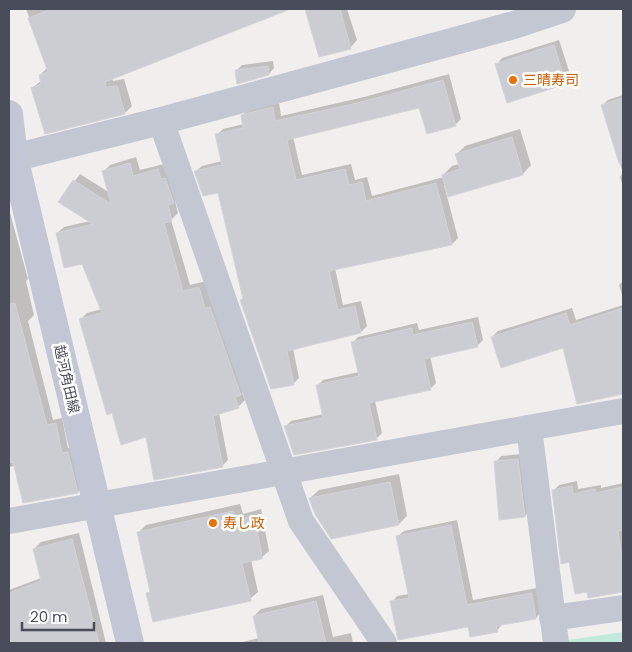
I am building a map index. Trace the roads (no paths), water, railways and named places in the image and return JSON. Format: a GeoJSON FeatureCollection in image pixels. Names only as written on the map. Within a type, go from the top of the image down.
{"type":"FeatureCollection","features":[{"type":"Feature","properties":{"kind":"main road","name":"越河角田線"},"geometry":{"type":"LineString","coordinates":[[9,114],[11,158],[130,643]]}},
{"type":"Feature","properties":{"kind":"street"},"geometry":{"type":"LineString","coordinates":[[11,158],[161,121],[514,26],[562,9]]}},
{"type":"Feature","properties":{"kind":"street"},"geometry":{"type":"LineString","coordinates":[[161,121],[301,521],[384,643]]}},
{"type":"Feature","properties":{"kind":"street"},"geometry":{"type":"LineString","coordinates":[[9,521],[623,411]]}},
{"type":"Feature","properties":{"kind":"street"},"geometry":{"type":"LineString","coordinates":[[528,428],[554,631],[623,608]]}},
{"type":"Feature","properties":{"kind":"place","name":"三晴寿司"},"geometry":{"type":"Point","coordinates":[513,80]}},
{"type":"Feature","properties":{"kind":"place","name":"寿し政"},"geometry":{"type":"Point","coordinates":[213,523]}}]}
